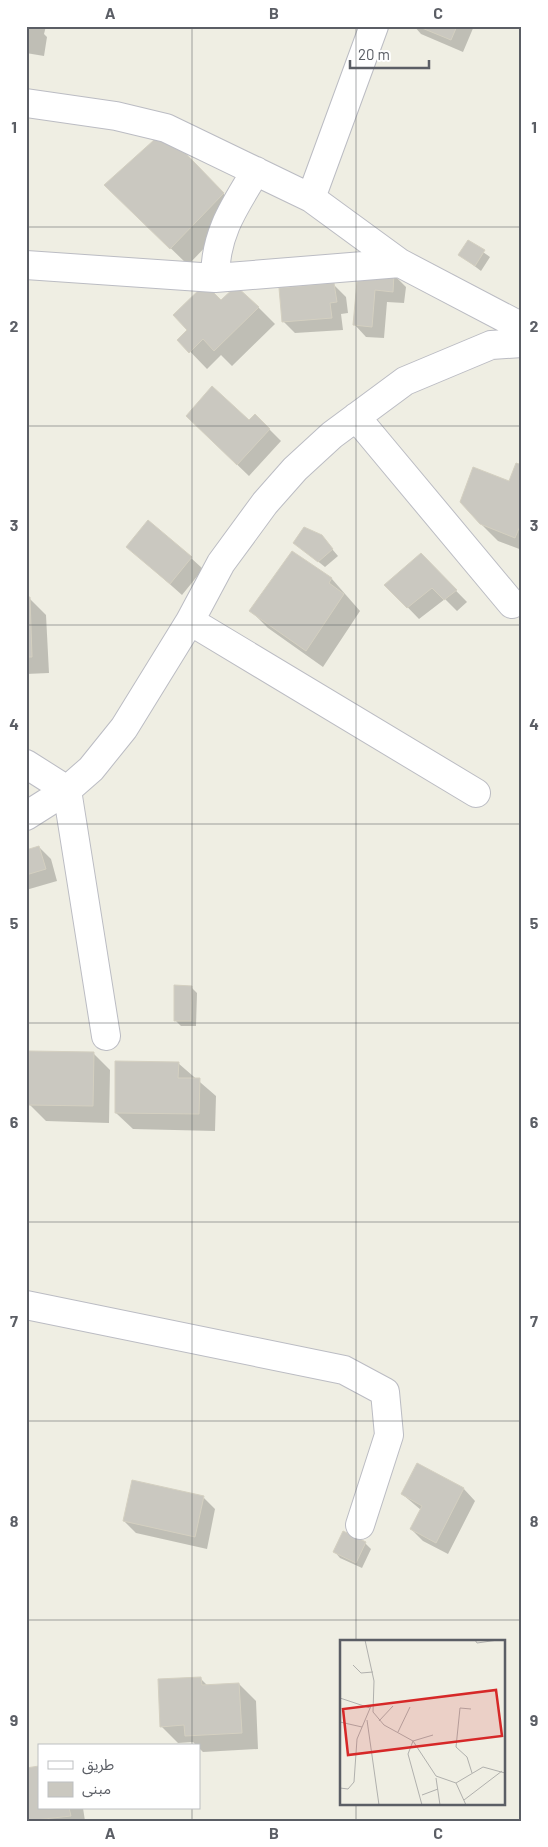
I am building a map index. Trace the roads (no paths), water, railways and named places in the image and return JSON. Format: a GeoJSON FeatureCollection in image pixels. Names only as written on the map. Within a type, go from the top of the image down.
{"type":"FeatureCollection","features":[{"type":"Feature","properties":{"kind":"street"},"geometry":{"type":"LineString","coordinates":[[311,198],[374,26]]}},
{"type":"Feature","properties":{"kind":"street"},"geometry":{"type":"LineString","coordinates":[[26,103],[116,116],[166,128],[311,198],[400,263],[522,327]]}},
{"type":"Feature","properties":{"kind":"street"},"geometry":{"type":"LineString","coordinates":[[215,278],[215,255],[230,214],[256,171]]}},
{"type":"Feature","properties":{"kind":"street"},"geometry":{"type":"LineString","coordinates":[[26,265],[215,278],[400,263]]}},
{"type":"Feature","properties":{"kind":"street"},"geometry":{"type":"LineString","coordinates":[[26,816],[67,790],[91,769],[124,728],[190,621],[221,563],[265,504],[295,469],[332,435],[405,382],[435,367],[491,345],[522,343]]}},
{"type":"Feature","properties":{"kind":"street"},"geometry":{"type":"LineString","coordinates":[[356,417],[512,604]]}},
{"type":"Feature","properties":{"kind":"street"},"geometry":{"type":"LineString","coordinates":[[190,621],[476,793]]}},
{"type":"Feature","properties":{"kind":"street"},"geometry":{"type":"LineString","coordinates":[[26,764],[67,790],[106,1036]]}},
{"type":"Feature","properties":{"kind":"street"},"geometry":{"type":"LineString","coordinates":[[26,1304],[344,1370],[385,1392],[389,1435],[360,1525]]}}]}
